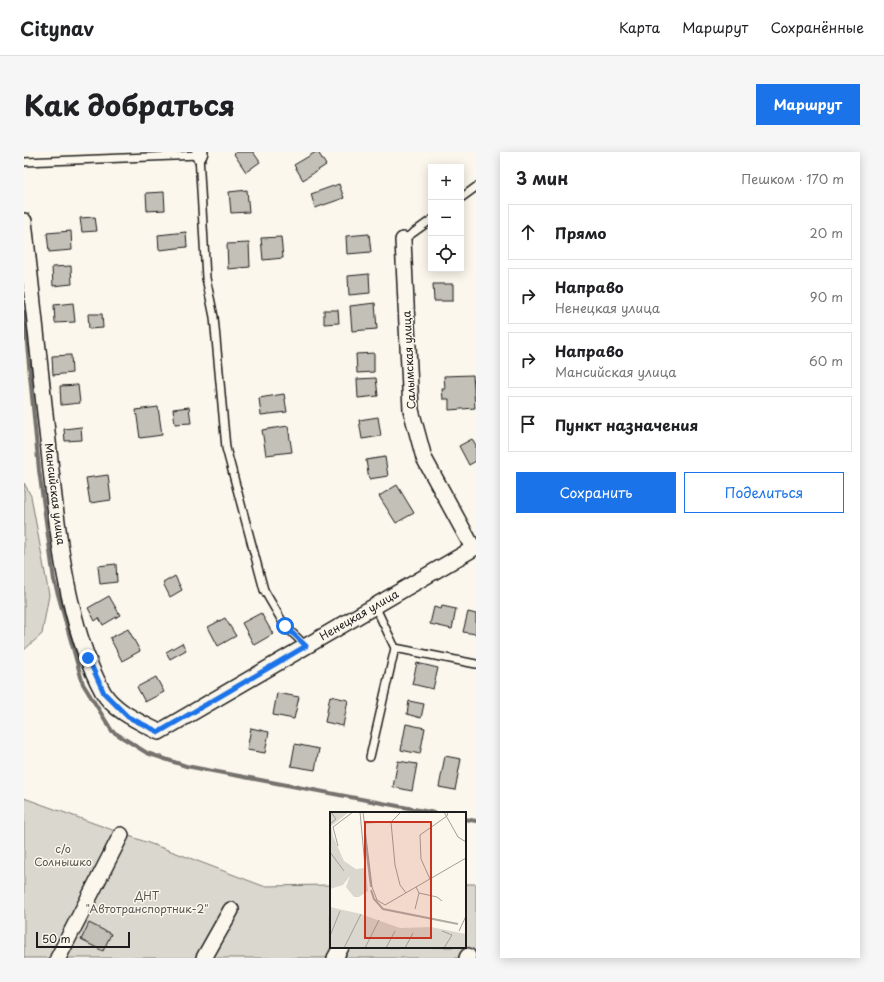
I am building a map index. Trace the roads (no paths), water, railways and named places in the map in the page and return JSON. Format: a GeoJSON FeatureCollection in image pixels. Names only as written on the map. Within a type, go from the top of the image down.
{"type":"FeatureCollection","features":[{"type":"Feature","properties":{"kind":"street","name":"Мансийская улица"},"geometry":{"type":"LineString","coordinates":[[24,221],[55,507],[71,604],[88,658],[104,693],[128,717],[159,732]]}},
{"type":"Feature","properties":{"kind":"street","name":"Салымская улица"},"geometry":{"type":"LineString","coordinates":[[403,240],[411,410],[424,458],[475,547]]}},
{"type":"Feature","properties":{"kind":"street","name":"Ненецкая улица"},"geometry":{"type":"LineString","coordinates":[[159,732],[475,547]]}},
{"type":"Feature","properties":{"kind":"street"},"geometry":{"type":"LineString","coordinates":[[58,958],[121,835]]}},
{"type":"Feature","properties":{"kind":"street"},"geometry":{"type":"LineString","coordinates":[[204,958],[231,910]]}},
{"type":"Feature","properties":{"kind":"street"},"geometry":{"type":"LineString","coordinates":[[335,958],[340,948]]}},
{"type":"Feature","properties":{"kind":"lane"},"geometry":{"type":"LineString","coordinates":[[24,162],[200,154],[206,278],[214,317],[226,448],[264,590],[285,626],[306,646]]}},
{"type":"Feature","properties":{"kind":"lane"},"geometry":{"type":"LineString","coordinates":[[464,196],[476,187]]}},
{"type":"Feature","properties":{"kind":"lane","name":"Салымская улица"},"geometry":{"type":"LineString","coordinates":[[403,240],[428,222]]}},
{"type":"Feature","properties":{"kind":"lane"},"geometry":{"type":"LineString","coordinates":[[370,757],[395,648],[375,606]]}},
{"type":"Feature","properties":{"kind":"lane"},"geometry":{"type":"LineString","coordinates":[[395,648],[476,664]]}},
{"type":"Feature","properties":{"kind":"waterway"},"geometry":{"type":"LineString","coordinates":[[24,312],[39,470],[54,580],[83,684],[112,731],[147,753],[186,766],[430,812]]}},
{"type":"Feature","properties":{"kind":"waterway"},"geometry":{"type":"LineString","coordinates":[[466,819],[476,821]]}},
{"type":"Feature","properties":{"kind":"park label","name":"с/о Солнышко"},"geometry":{"type":"Point","coordinates":[63,855]}},
{"type":"Feature","properties":{"kind":"park label","name":"ДНТ \"Автотранспортник-2\""},"geometry":{"type":"Point","coordinates":[147,902]}}]}
